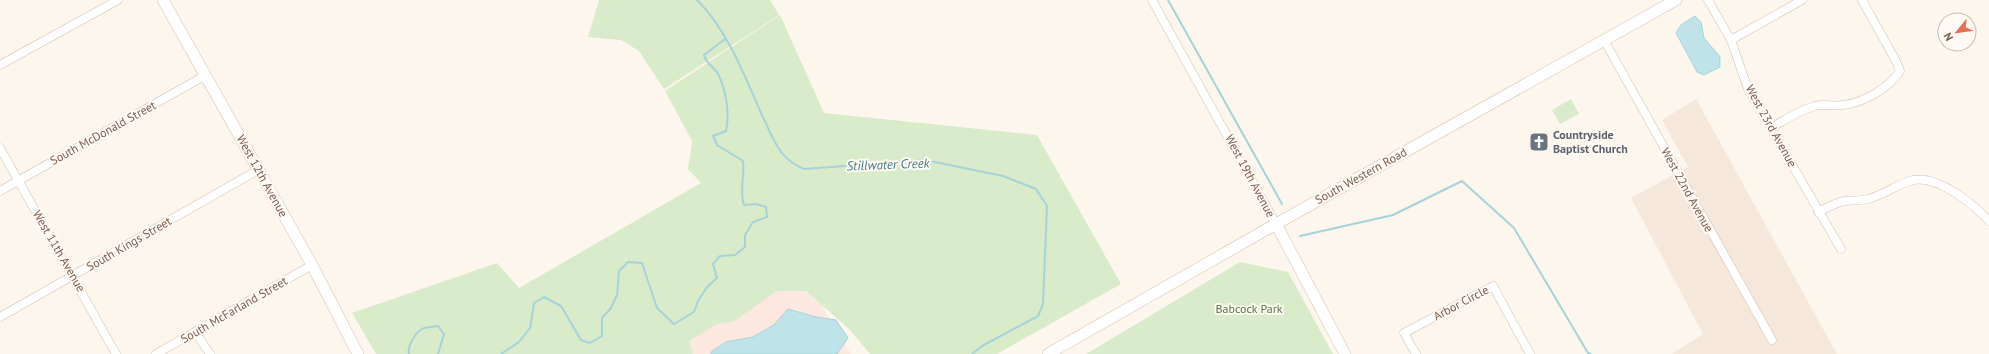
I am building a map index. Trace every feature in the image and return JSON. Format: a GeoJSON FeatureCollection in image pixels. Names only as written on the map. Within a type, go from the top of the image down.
{"type":"FeatureCollection","features":[{"type":"Feature","properties":{"kind":"main road","name":"West 12th Avenue"},"geometry":{"type":"LineString","coordinates":[[163,0],[312,266],[358,354]]}},
{"type":"Feature","properties":{"kind":"main road","name":"South Western Road"},"geometry":{"type":"LineString","coordinates":[[1048,354],[1276,224],[1676,0]]}},
{"type":"Feature","properties":{"kind":"main road","name":"West 19th Avenue"},"geometry":{"type":"LineString","coordinates":[[1276,224],[1345,354]]}},
{"type":"Feature","properties":{"kind":"street"},"geometry":{"type":"LineString","coordinates":[[0,65],[118,0]]}},
{"type":"Feature","properties":{"kind":"street","name":"West 19th Avenue"},"geometry":{"type":"LineString","coordinates":[[1152,0],[1276,224]]}},
{"type":"Feature","properties":{"kind":"street","name":"West 23rd Avenue"},"geometry":{"type":"LineString","coordinates":[[1708,0],[1731,40],[1748,89],[1818,212],[1841,249]]}},
{"type":"Feature","properties":{"kind":"street"},"geometry":{"type":"LineString","coordinates":[[1731,40],[1802,0]]}},
{"type":"Feature","properties":{"kind":"street"},"geometry":{"type":"LineString","coordinates":[[1771,128],[1815,106],[1843,105],[1858,101],[1883,88],[1895,78],[1900,71],[1862,0]]}},
{"type":"Feature","properties":{"kind":"street","name":"West 22nd Avenue"},"geometry":{"type":"LineString","coordinates":[[1604,40],[1772,340]]}},
{"type":"Feature","properties":{"kind":"street","name":"South McDonald Street"},"geometry":{"type":"LineString","coordinates":[[0,191],[206,75]]}},
{"type":"Feature","properties":{"kind":"street","name":"West 11th Avenue"},"geometry":{"type":"LineString","coordinates":[[0,148],[116,354]]}},
{"type":"Feature","properties":{"kind":"street","name":"South Kings Street"},"geometry":{"type":"LineString","coordinates":[[0,317],[258,170]]}},
{"type":"Feature","properties":{"kind":"street"},"geometry":{"type":"LineString","coordinates":[[1818,212],[1843,201],[1867,199],[1878,196],[1914,180],[1926,180],[1939,184],[1955,193],[1989,221]]}},
{"type":"Feature","properties":{"kind":"street","name":"South McFarland Street"},"geometry":{"type":"LineString","coordinates":[[156,354],[312,266]]}},
{"type":"Feature","properties":{"kind":"street","name":"Arbor Circle"},"geometry":{"type":"LineString","coordinates":[[1416,354],[1404,333],[1493,286],[1530,354]]}},
{"type":"Feature","properties":{"kind":"street"},"geometry":{"type":"LineString","coordinates":[[195,332],[210,354]]}},
{"type":"Feature","properties":{"kind":"shaded area"},"geometry":{"type":"Polygon","coordinates":[[[1696,99],[1837,354],[1672,354],[1703,334],[1631,198],[1688,167],[1662,120],[1696,99]]]}},
{"type":"Feature","properties":{"kind":"shaded area"},"geometry":{"type":"Polygon","coordinates":[[[803,274],[851,354],[655,354],[803,274]]]}},
{"type":"Feature","properties":{"kind":"green space"},"geometry":{"type":"Polygon","coordinates":[[[599,0],[770,0],[779,15],[664,89],[639,51],[621,40],[588,37],[599,0]]]}},
{"type":"Feature","properties":{"kind":"green space"},"geometry":{"type":"Polygon","coordinates":[[[780,15],[824,113],[1037,135],[1121,284],[997,354],[870,354],[849,329],[806,291],[776,291],[735,321],[717,324],[689,341],[693,354],[376,354],[352,313],[497,263],[519,288],[701,183],[688,169],[692,141],[665,91],[780,15]]]}},
{"type":"Feature","properties":{"kind":"green space"},"geometry":{"type":"Polygon","coordinates":[[[1571,99],[1579,114],[1560,124],[1552,110],[1571,99]]]}},
{"type":"Feature","properties":{"kind":"green space","name":"Babcock Park"},"geometry":{"type":"Polygon","coordinates":[[[1240,262],[1288,272],[1333,354],[1086,354],[1240,262]]]}},
{"type":"Feature","properties":{"kind":"water"},"geometry":{"type":"Polygon","coordinates":[[[1695,16],[1701,22],[1704,38],[1720,57],[1720,67],[1704,75],[1697,72],[1676,33],[1681,25],[1695,16]]]}},
{"type":"Feature","properties":{"kind":"water"},"geometry":{"type":"Polygon","coordinates":[[[788,309],[816,317],[836,320],[848,338],[837,354],[711,354],[711,352],[726,342],[753,337],[774,325],[788,309]]]}},
{"type":"Feature","properties":{"kind":"waterway","name":"Stillwater Creek"},"geometry":{"type":"LineString","coordinates":[[697,0],[708,12],[726,39],[776,144],[782,153],[798,166],[804,169],[925,160],[1003,176],[1036,189],[1047,206],[1043,304],[1038,316],[982,346],[972,354]]}},
{"type":"Feature","properties":{"kind":"waterway"},"geometry":{"type":"LineString","coordinates":[[1168,0],[1282,204]]}},
{"type":"Feature","properties":{"kind":"waterway"},"geometry":{"type":"LineString","coordinates":[[501,354],[519,342],[530,328],[534,303],[544,297],[561,306],[581,340],[590,343],[602,336],[602,318],[611,308],[617,295],[619,271],[628,262],[642,263],[657,308],[674,324],[694,312],[698,301],[707,287],[717,278],[713,264],[720,256],[735,255],[745,247],[745,235],[753,222],[767,217],[766,207],[756,204],[744,205],[742,194],[743,161],[717,145],[713,136],[726,131],[728,117],[725,93],[720,78],[717,72],[706,60],[704,55],[725,39]]}},
{"type":"Feature","properties":{"kind":"waterway"},"geometry":{"type":"LineString","coordinates":[[1300,236],[1393,215],[1462,181],[1514,228],[1588,353],[1591,354]]}},
{"type":"Feature","properties":{"kind":"waterway"},"geometry":{"type":"LineString","coordinates":[[409,354],[410,344],[419,331],[425,328],[438,326],[444,334],[438,354]]}},
{"type":"Feature","properties":{"kind":"place","name":"Countryside Baptist Church"},"geometry":{"type":"Point","coordinates":[1539,142]}}]}
